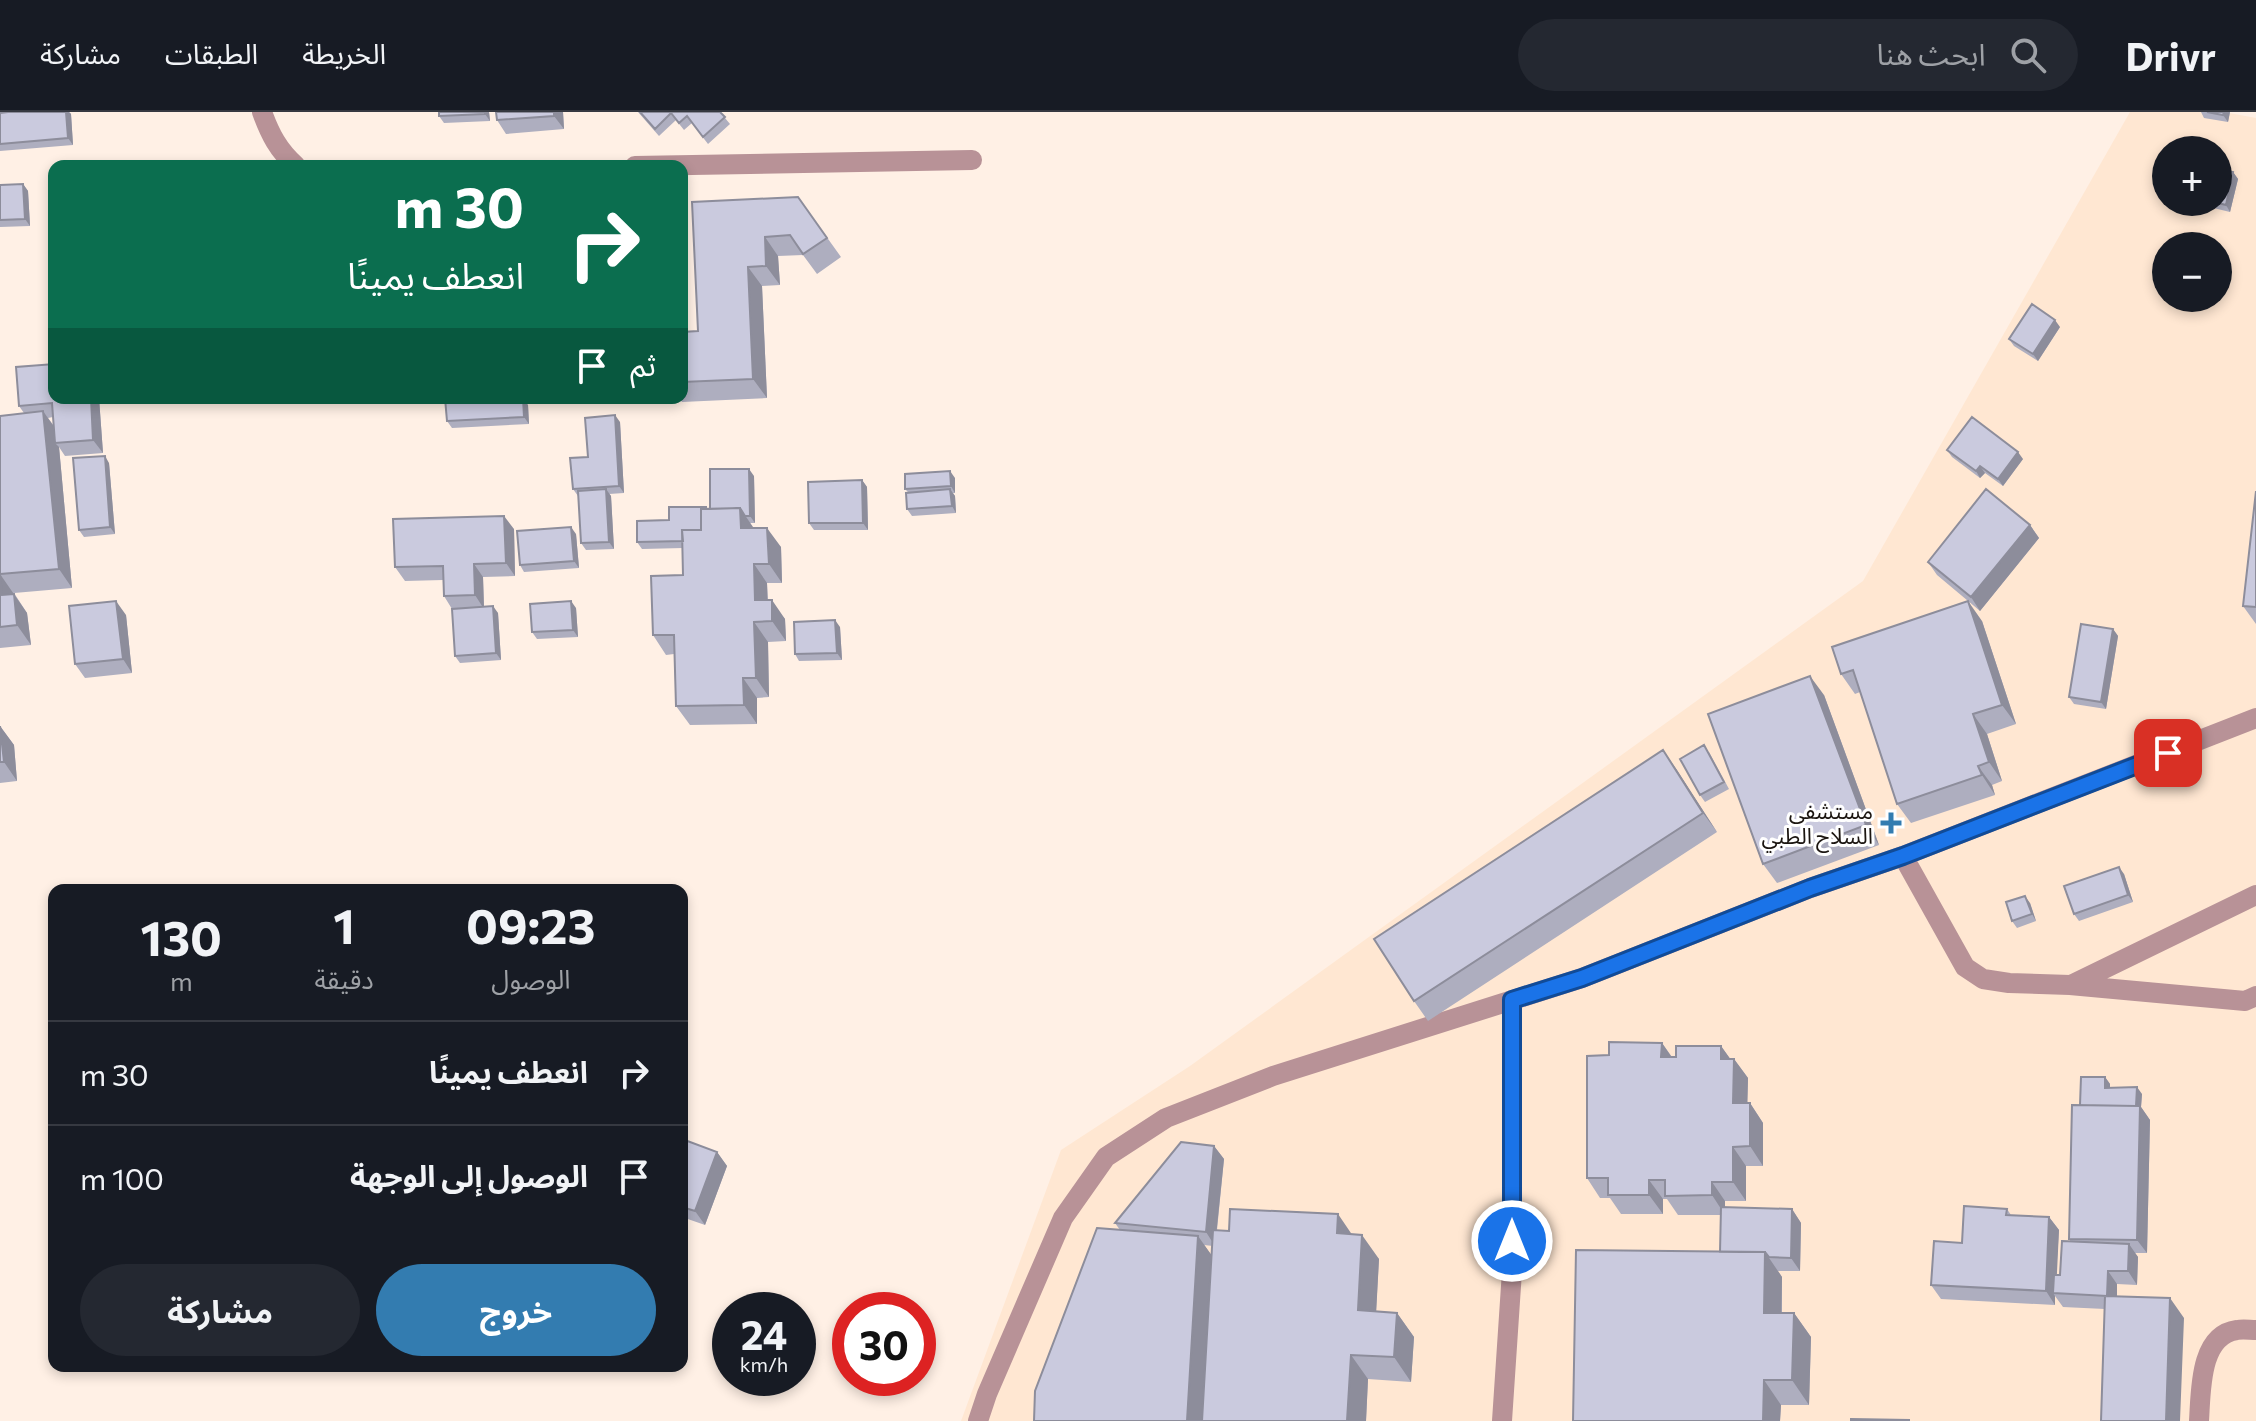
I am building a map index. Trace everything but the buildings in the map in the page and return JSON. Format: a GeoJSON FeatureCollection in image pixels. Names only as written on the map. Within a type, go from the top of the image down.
{"type":"FeatureCollection","features":[{"type":"Feature","properties":{"kind":"street"},"geometry":{"type":"LineString","coordinates":[[262,112],[270,135],[289,160]]}},
{"type":"Feature","properties":{"kind":"street"},"geometry":{"type":"LineString","coordinates":[[688,165],[972,160]]}},
{"type":"Feature","properties":{"kind":"street"},"geometry":{"type":"LineString","coordinates":[[978,1421],[1063,1218],[1106,1157],[1166,1118],[1273,1076],[1582,978],[2256,718]]}},
{"type":"Feature","properties":{"kind":"street"},"geometry":{"type":"LineString","coordinates":[[1903,856],[1965,967],[1983,979],[2245,1001],[2256,996]]}},
{"type":"Feature","properties":{"kind":"street"},"geometry":{"type":"LineString","coordinates":[[2070,985],[2256,895]]}},
{"type":"Feature","properties":{"kind":"street"},"geometry":{"type":"LineString","coordinates":[[1502,1421],[1512,1271],[1512,1000]]}},
{"type":"Feature","properties":{"kind":"street"},"geometry":{"type":"LineString","coordinates":[[2199,1421],[2206,1364],[2213,1343],[2234,1330],[2256,1330]]}},
{"type":"Feature","properties":{"kind":"shaded area","name":"مستشفى السلاح الطبي"},"geometry":{"type":"Polygon","coordinates":[[[2130,112],[2224,112],[2256,118],[2256,1421],[961,1421],[1061,1150],[1190,1066],[1863,581],[2130,112]]]}},
{"type":"Feature","properties":{"kind":"place","name":"مستشفى السلاح الطبي"},"geometry":{"type":"Point","coordinates":[1891,823]}},
{"type":"Feature","properties":{"kind":"route"},"geometry":{"type":"LineString","coordinates":[[1512,1241],[1512,1000],[1582,978],[2168,753]]}}]}
